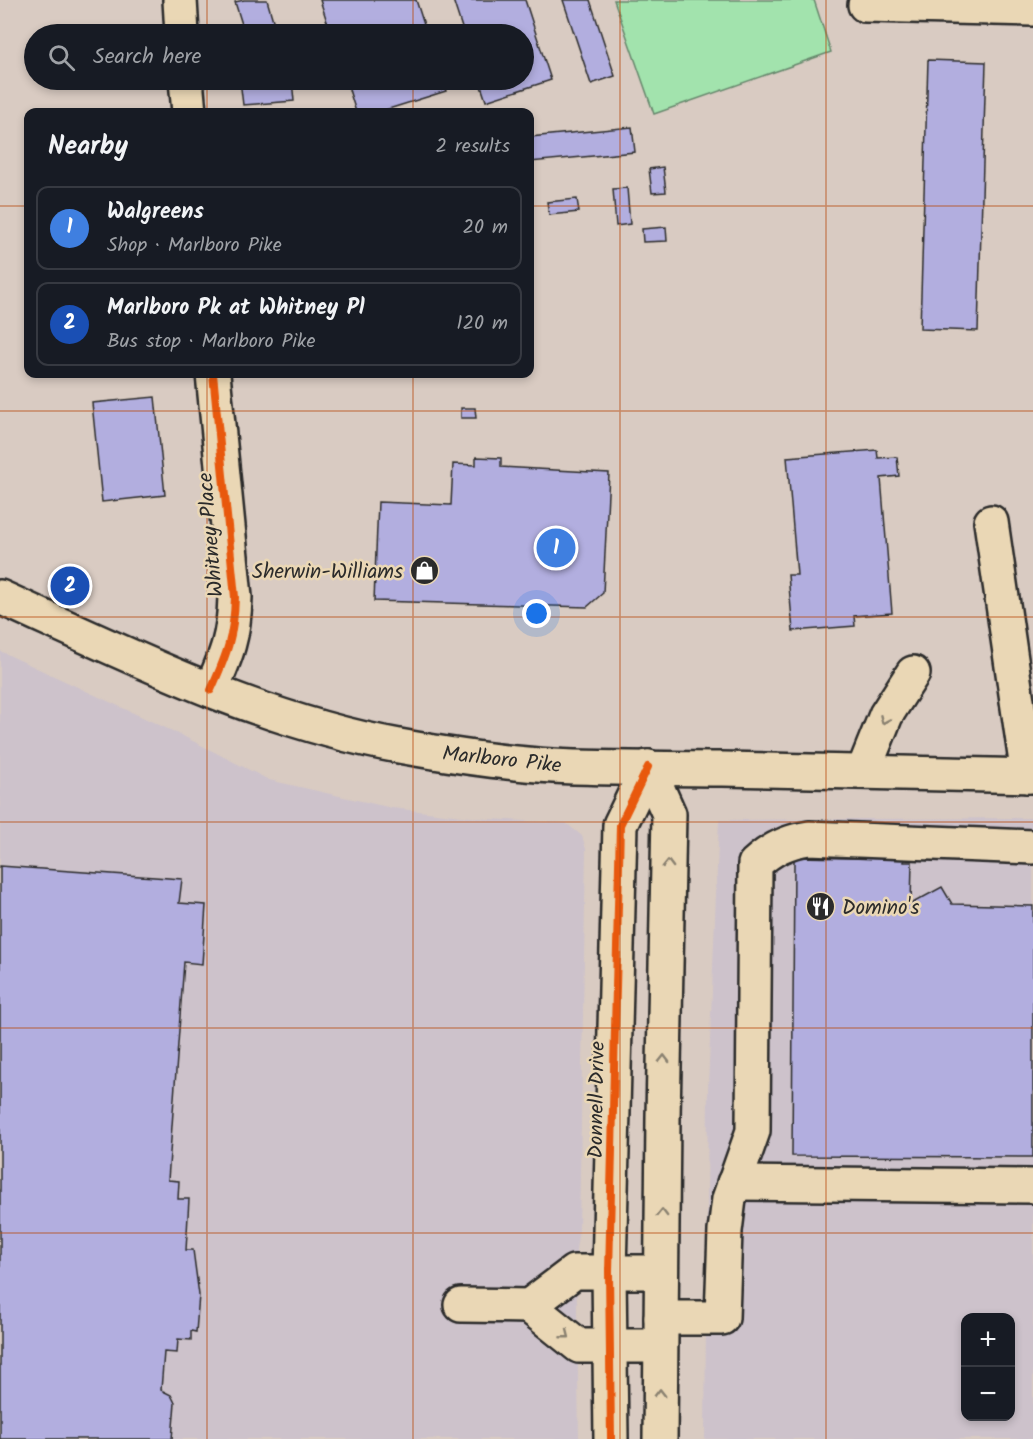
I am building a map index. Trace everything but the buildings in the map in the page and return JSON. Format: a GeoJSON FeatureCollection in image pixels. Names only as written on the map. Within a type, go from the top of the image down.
{"type":"FeatureCollection","features":[{"type":"Feature","properties":{"kind":"street"},"geometry":{"type":"LineString","coordinates":[[180,0],[182,24]]}},
{"type":"Feature","properties":{"kind":"street"},"geometry":{"type":"LineString","coordinates":[[865,4],[1033,9]]}},
{"type":"Feature","properties":{"kind":"street"},"geometry":{"type":"LineString","coordinates":[[187,90],[189,108]]}},
{"type":"Feature","properties":{"kind":"street","name":"Whitney Place"},"geometry":{"type":"LineString","coordinates":[[212,690],[228,651],[234,625],[235,597],[213,378]]}},
{"type":"Feature","properties":{"kind":"street"},"geometry":{"type":"LineString","coordinates":[[991,522],[1030,776]]}},
{"type":"Feature","properties":{"kind":"street","name":"Marlboro Pike"},"geometry":{"type":"LineString","coordinates":[[0,597],[212,690],[302,722],[397,746],[552,766],[1030,776]]}},
{"type":"Feature","properties":{"kind":"street"},"geometry":{"type":"LineString","coordinates":[[863,772],[886,715],[913,673]]}},
{"type":"Feature","properties":{"kind":"street"},"geometry":{"type":"LineString","coordinates":[[648,768],[669,814],[660,1439]]}},
{"type":"Feature","properties":{"kind":"street","name":"Donnell Drive"},"geometry":{"type":"LineString","coordinates":[[611,1439],[609,1272],[620,825],[648,768]]}},
{"type":"Feature","properties":{"kind":"street"},"geometry":{"type":"LineString","coordinates":[[461,1305],[529,1306],[579,1346],[609,1346],[722,1318],[725,1232],[729,1199],[753,1131],[755,864],[768,852],[783,844],[809,838],[1033,847]]}},
{"type":"Feature","properties":{"kind":"street"},"geometry":{"type":"LineString","coordinates":[[734,1183],[1033,1186]]}},
{"type":"Feature","properties":{"kind":"street"},"geometry":{"type":"LineString","coordinates":[[529,1306],[574,1272],[661,1272]]}},
{"type":"Feature","properties":{"kind":"shaded area"},"geometry":{"type":"Polygon","coordinates":[[[0,651],[183,736],[269,780],[392,808],[488,819],[566,823],[582,836],[586,849],[579,1230],[576,1249],[579,1439],[0,1439],[0,651]]]}},
{"type":"Feature","properties":{"kind":"shaded area"},"geometry":{"type":"Polygon","coordinates":[[[1033,818],[1033,1439],[705,1439],[708,1089],[719,820],[1033,818]]]}},
{"type":"Feature","properties":{"kind":"green space"},"geometry":{"type":"Polygon","coordinates":[[[614,0],[814,0],[831,52],[654,114],[614,0]]]}},
{"type":"Feature","properties":{"kind":"cycle path"},"geometry":{"type":"LineString","coordinates":[[211,690],[229,645],[235,597],[213,378]]}},
{"type":"Feature","properties":{"kind":"cycle path"},"geometry":{"type":"LineString","coordinates":[[611,1439],[609,1272],[620,825],[648,767]]}},
{"type":"Feature","properties":{"kind":"place","name":"Walgreens"},"geometry":{"type":"Point","coordinates":[556,548]}},
{"type":"Feature","properties":{"kind":"place","name":"Sherwin-Williams"},"geometry":{"type":"Point","coordinates":[424,571]}},
{"type":"Feature","properties":{"kind":"place","name":"Marlboro Pk at Whitney Pl"},"geometry":{"type":"Point","coordinates":[70,586]}},
{"type":"Feature","properties":{"kind":"place","name":"Domino's"},"geometry":{"type":"Point","coordinates":[821,907]}}]}
